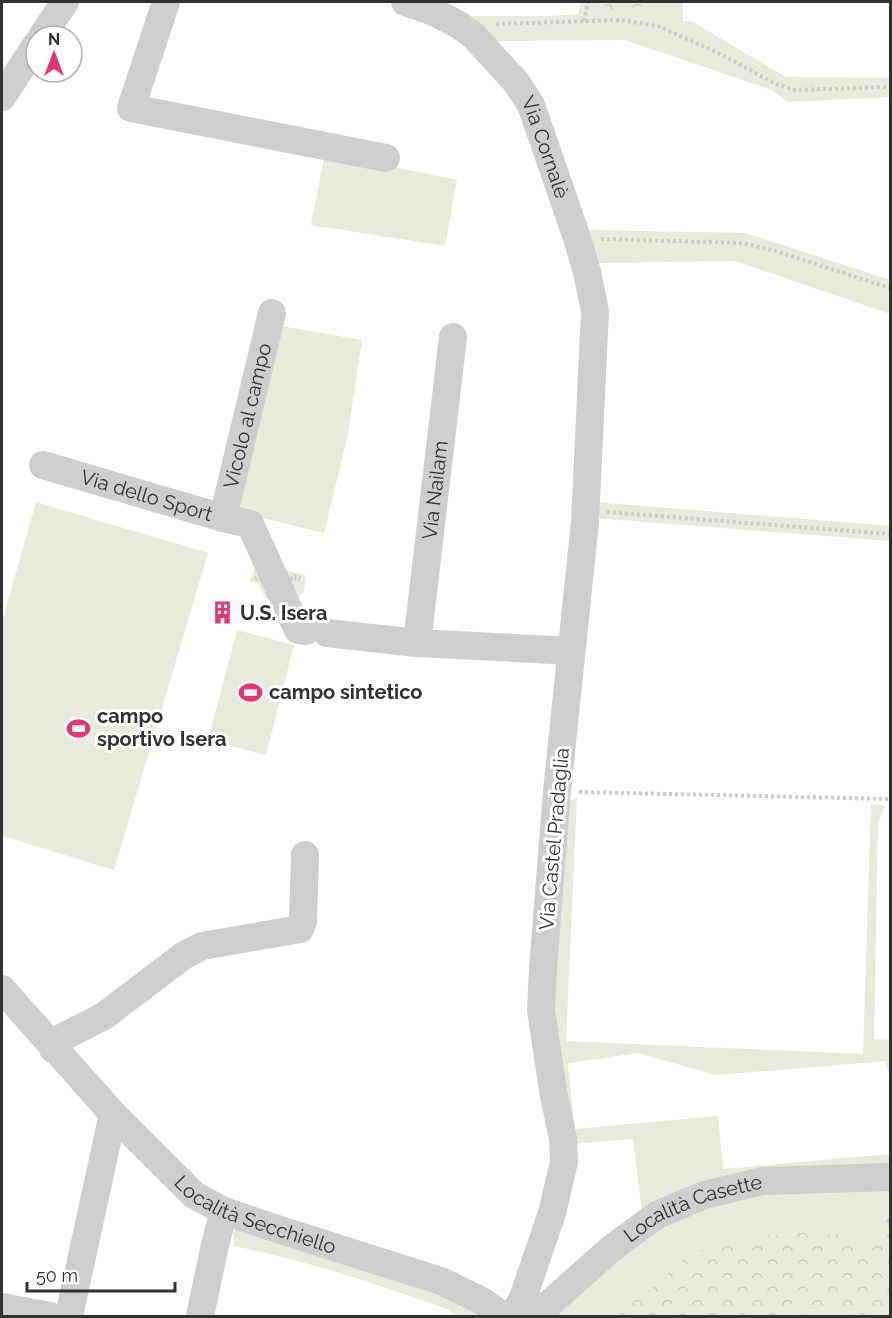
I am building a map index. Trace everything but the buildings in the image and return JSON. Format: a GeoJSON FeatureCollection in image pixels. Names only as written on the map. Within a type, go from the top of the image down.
{"type":"FeatureCollection","features":[{"type":"Feature","properties":{"kind":"street"},"geometry":{"type":"LineString","coordinates":[[50,24],[65,2]]}},
{"type":"Feature","properties":{"kind":"street"},"geometry":{"type":"LineString","coordinates":[[166,2],[131,108],[386,158]]}},
{"type":"Feature","properties":{"kind":"street","name":"Via Cornalè"},"geometry":{"type":"LineString","coordinates":[[405,2],[434,12],[474,36],[516,82],[531,105],[587,272],[595,311],[594,352]]}},
{"type":"Feature","properties":{"kind":"street"},"geometry":{"type":"LineString","coordinates":[[2,97],[24,63]]}},
{"type":"Feature","properties":{"kind":"street","name":"Vicolo al campo"},"geometry":{"type":"LineString","coordinates":[[237,521],[272,313]]}},
{"type":"Feature","properties":{"kind":"street","name":"Via Nailam"},"geometry":{"type":"LineString","coordinates":[[417,643],[453,337]]}},
{"type":"Feature","properties":{"kind":"street","name":"Via Castel Pradaglia"},"geometry":{"type":"LineString","coordinates":[[513,1317],[523,1298],[552,1213],[564,1162],[563,1139],[541,1010],[546,922],[585,522],[594,352]]}},
{"type":"Feature","properties":{"kind":"street","name":"Via dello Sport"},"geometry":{"type":"LineString","coordinates":[[43,465],[237,521]]}},
{"type":"Feature","properties":{"kind":"street"},"geometry":{"type":"LineString","coordinates":[[237,521],[298,630],[417,643],[571,651]]}},
{"type":"Feature","properties":{"kind":"street"},"geometry":{"type":"LineString","coordinates":[[53,1049],[63,1037],[104,1016],[183,957],[202,946],[300,929],[303,921],[305,855]]}},
{"type":"Feature","properties":{"kind":"street","name":"Località Secchiello"},"geometry":{"type":"LineString","coordinates":[[2,989],[113,1114],[194,1195],[224,1211],[441,1281],[482,1301],[503,1317]]}},
{"type":"Feature","properties":{"kind":"street"},"geometry":{"type":"LineString","coordinates":[[69,1317],[113,1114]]}},
{"type":"Feature","properties":{"kind":"street","name":"Località Casette"},"geometry":{"type":"LineString","coordinates":[[526,1317],[549,1304],[612,1248],[657,1215],[704,1195],[762,1181],[891,1177]]}},
{"type":"Feature","properties":{"kind":"street"},"geometry":{"type":"LineString","coordinates":[[200,1317],[224,1211]]}},
{"type":"Feature","properties":{"kind":"street"},"geometry":{"type":"LineString","coordinates":[[2,1307],[50,1317]]}},
{"type":"Feature","properties":{"kind":"path"},"geometry":{"type":"LineString","coordinates":[[584,21],[588,2]]}},
{"type":"Feature","properties":{"kind":"path"},"geometry":{"type":"LineString","coordinates":[[459,25],[620,20],[658,26],[718,53],[776,84],[795,90],[891,87]]}},
{"type":"Feature","properties":{"kind":"path"},"geometry":{"type":"LineString","coordinates":[[591,239],[742,243],[772,250],[891,288]]}},
{"type":"Feature","properties":{"kind":"path"},"geometry":{"type":"LineString","coordinates":[[606,512],[891,534]]}},
{"type":"Feature","properties":{"kind":"path"},"geometry":{"type":"LineString","coordinates":[[576,792],[891,798]]}},
{"type":"Feature","properties":{"kind":"path"},"geometry":{"type":"LineString","coordinates":[[891,1221],[888,1221],[891,1227]]}},
{"type":"Feature","properties":{"kind":"green space"},"geometry":{"type":"Polygon","coordinates":[[[581,2],[683,2],[683,21],[693,22],[786,77],[890,78],[890,97],[787,102],[772,90],[625,40],[496,41],[471,16],[578,14],[581,2]]]}},
{"type":"Feature","properties":{"kind":"green space"},"geometry":{"type":"Polygon","coordinates":[[[598,2],[647,2],[639,7],[613,10],[598,2]]]}},
{"type":"Feature","properties":{"kind":"green space"},"geometry":{"type":"Polygon","coordinates":[[[325,153],[457,180],[445,246],[311,225],[325,153]]]}},
{"type":"Feature","properties":{"kind":"green space"},"geometry":{"type":"Polygon","coordinates":[[[589,230],[746,233],[890,280],[890,314],[736,261],[598,263],[589,230]]]}},
{"type":"Feature","properties":{"kind":"green space"},"geometry":{"type":"Polygon","coordinates":[[[275,325],[362,340],[347,439],[324,533],[230,510],[275,325]]]}},
{"type":"Feature","properties":{"kind":"green space","name":"campo sportivo Isera"},"geometry":{"type":"Polygon","coordinates":[[[36,502],[208,553],[114,870],[2,836],[2,621],[36,502]]]}},
{"type":"Feature","properties":{"kind":"green space"},"geometry":{"type":"Polygon","coordinates":[[[595,502],[890,526],[890,541],[594,518],[595,502]]]}},
{"type":"Feature","properties":{"kind":"green space"},"geometry":{"type":"Polygon","coordinates":[[[262,547],[275,567],[306,576],[304,592],[286,603],[266,599],[258,583],[250,582],[262,547]]]}},
{"type":"Feature","properties":{"kind":"green space","name":"campo sintetico"},"geometry":{"type":"Polygon","coordinates":[[[237,630],[294,645],[266,755],[208,740],[237,630]]]}},
{"type":"Feature","properties":{"kind":"green space"},"geometry":{"type":"Polygon","coordinates":[[[577,798],[566,1041],[863,1054],[871,804],[885,806],[878,822],[874,1039],[890,1040],[890,1081],[886,1061],[715,1075],[638,1053],[568,1063],[575,1129],[718,1116],[723,1169],[890,1154],[890,1165],[642,1213],[633,1139],[571,1144],[549,1009],[565,802],[577,798]]]}},
{"type":"Feature","properties":{"kind":"green space"},"geometry":{"type":"Polygon","coordinates":[[[890,1188],[890,1231],[877,1239],[806,1232],[741,1242],[670,1271],[652,1289],[616,1301],[608,1316],[547,1316],[669,1218],[768,1190],[890,1188]]]}},
{"type":"Feature","properties":{"kind":"green space"},"geometry":{"type":"Polygon","coordinates":[[[234,1225],[454,1297],[480,1316],[455,1316],[447,1309],[368,1282],[234,1246],[234,1225]]]}},
{"type":"Feature","properties":{"kind":"green space"},"geometry":{"type":"Polygon","coordinates":[[[890,1231],[890,1316],[861,1316],[843,1309],[831,1309],[808,1311],[789,1316],[608,1316],[616,1301],[652,1289],[683,1260],[705,1248],[768,1236],[806,1232],[877,1239],[890,1231]]]}},
{"type":"Feature","properties":{"kind":"green space"},"geometry":{"type":"Polygon","coordinates":[[[843,1309],[861,1316],[789,1316],[808,1311],[843,1309]]]}},
{"type":"Feature","properties":{"kind":"place","name":"U.S. Isera"},"geometry":{"type":"Point","coordinates":[222,613]}},
{"type":"Feature","properties":{"kind":"place","name":"campo sintetico"},"geometry":{"type":"Point","coordinates":[251,692]}},
{"type":"Feature","properties":{"kind":"place","name":"campo sportivo Isera"},"geometry":{"type":"Point","coordinates":[79,728]}}]}
